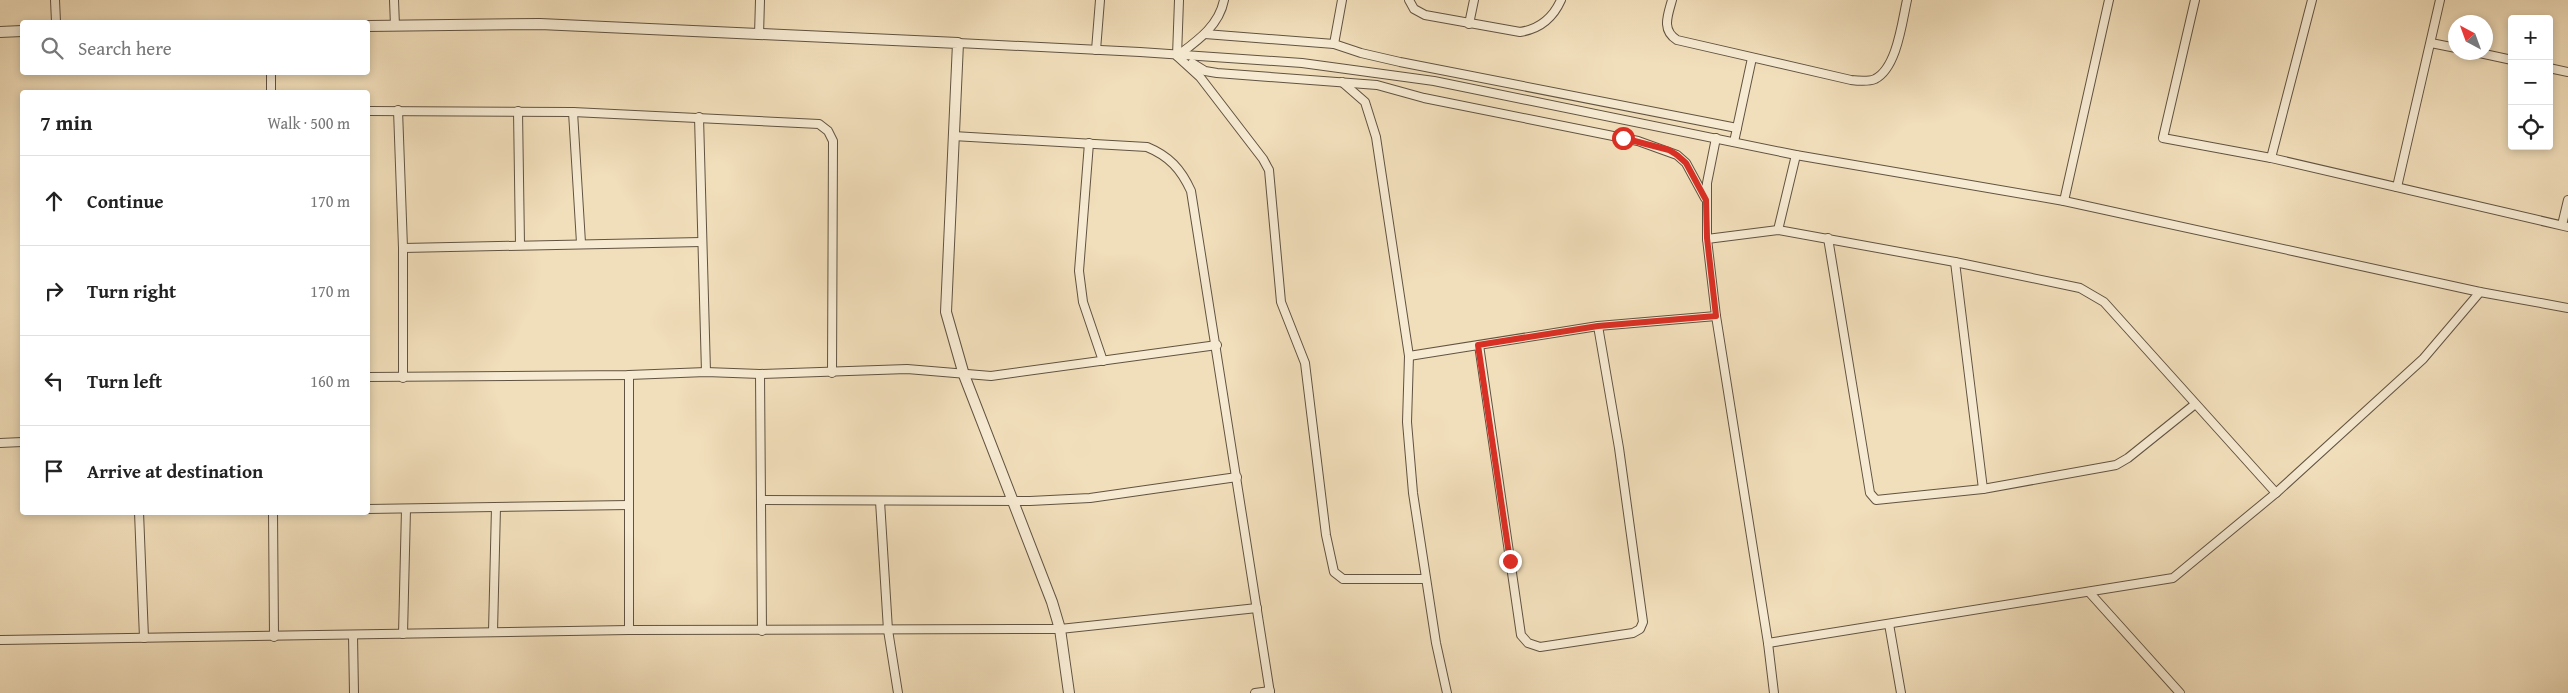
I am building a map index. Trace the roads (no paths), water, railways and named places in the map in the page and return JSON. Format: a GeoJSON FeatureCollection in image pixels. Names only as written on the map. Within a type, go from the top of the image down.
{"type":"FeatureCollection","features":[{"type":"Feature","properties":{"kind":"street"},"geometry":{"type":"LineString","coordinates":[[55,0],[56,20]]}},
{"type":"Feature","properties":{"kind":"street"},"geometry":{"type":"LineString","coordinates":[[394,0],[395,26]]}},
{"type":"Feature","properties":{"kind":"street"},"geometry":{"type":"LineString","coordinates":[[759,35],[760,0]]}},
{"type":"Feature","properties":{"kind":"street"},"geometry":{"type":"LineString","coordinates":[[1096,50],[1100,0]]}},
{"type":"Feature","properties":{"kind":"street"},"geometry":{"type":"LineString","coordinates":[[1179,0],[1181,56],[1200,77],[1259,153],[1269,170],[1281,302],[1305,363],[1312,406],[1318,477],[1326,534],[1334,572],[1343,579],[1426,579]]}},
{"type":"Feature","properties":{"kind":"street"},"geometry":{"type":"LineString","coordinates":[[1181,56],[1205,34],[1215,21],[1224,0]]}},
{"type":"Feature","properties":{"kind":"street"},"geometry":{"type":"LineString","coordinates":[[1334,44],[1342,0]]}},
{"type":"Feature","properties":{"kind":"street"},"geometry":{"type":"LineString","coordinates":[[1409,0],[1414,9],[1425,15],[1520,32],[1533,30],[1545,23],[1561,0]]}},
{"type":"Feature","properties":{"kind":"street"},"geometry":{"type":"LineString","coordinates":[[1469,24],[1474,0]]}},
{"type":"Feature","properties":{"kind":"street"},"geometry":{"type":"LineString","coordinates":[[1672,0],[1666,25],[1673,38],[1752,58],[1866,82],[1875,79],[1886,71],[1891,62],[1908,0]]}},
{"type":"Feature","properties":{"kind":"street"},"geometry":{"type":"LineString","coordinates":[[2064,201],[2109,0]]}},
{"type":"Feature","properties":{"kind":"street"},"geometry":{"type":"LineString","coordinates":[[2195,0],[2163,138],[2271,158],[2565,226],[2568,200]]}},
{"type":"Feature","properties":{"kind":"street"},"geometry":{"type":"LineString","coordinates":[[2271,158],[2312,0]]}},
{"type":"Feature","properties":{"kind":"street"},"geometry":{"type":"LineString","coordinates":[[2397,187],[2440,0]]}},
{"type":"Feature","properties":{"kind":"street"},"geometry":{"type":"LineString","coordinates":[[370,26],[540,24],[1096,50],[1302,63],[1434,81],[1796,155],[2064,201],[2480,292],[2568,308]]}},
{"type":"Feature","properties":{"kind":"street"},"geometry":{"type":"LineString","coordinates":[[0,32],[20,31]]}},
{"type":"Feature","properties":{"kind":"street"},"geometry":{"type":"LineString","coordinates":[[1205,34],[1334,44],[1361,53],[1400,62],[1737,128]]}},
{"type":"Feature","properties":{"kind":"street"},"geometry":{"type":"LineString","coordinates":[[958,43],[946,312],[964,375],[1015,501],[1052,602],[1060,629],[1069,693]]}},
{"type":"Feature","properties":{"kind":"street"},"geometry":{"type":"LineString","coordinates":[[2431,43],[2448,46]]}},
{"type":"Feature","properties":{"kind":"street"},"geometry":{"type":"LineString","coordinates":[[1181,56],[1198,68],[1217,73],[1377,85],[1424,98],[1541,123],[1606,134],[1669,150],[1686,163],[1706,200]]}},
{"type":"Feature","properties":{"kind":"street"},"geometry":{"type":"LineString","coordinates":[[2493,56],[2508,59]]}},
{"type":"Feature","properties":{"kind":"street"},"geometry":{"type":"LineString","coordinates":[[1734,142],[1752,58]]}},
{"type":"Feature","properties":{"kind":"street"},"geometry":{"type":"LineString","coordinates":[[2553,69],[2568,72]]}},
{"type":"Feature","properties":{"kind":"street"},"geometry":{"type":"LineString","coordinates":[[271,75],[271,90]]}},
{"type":"Feature","properties":{"kind":"street"},"geometry":{"type":"LineString","coordinates":[[1342,82],[1365,102],[1376,137],[1409,356],[1407,422],[1413,492],[1426,579],[1447,693]]}},
{"type":"Feature","properties":{"kind":"street"},"geometry":{"type":"LineString","coordinates":[[398,110],[403,248],[403,378]]}},
{"type":"Feature","properties":{"kind":"street"},"geometry":{"type":"LineString","coordinates":[[370,111],[572,112],[818,124],[831,136],[833,141],[832,373]]}},
{"type":"Feature","properties":{"kind":"street"},"geometry":{"type":"LineString","coordinates":[[518,112],[520,245]]}},
{"type":"Feature","properties":{"kind":"street"},"geometry":{"type":"LineString","coordinates":[[572,112],[581,243]]}},
{"type":"Feature","properties":{"kind":"street"},"geometry":{"type":"LineString","coordinates":[[699,117],[706,372]]}},
{"type":"Feature","properties":{"kind":"street"},"geometry":{"type":"LineString","coordinates":[[953,136],[1146,147],[1172,160],[1184,175],[1192,191],[1270,692],[1255,693]]}},
{"type":"Feature","properties":{"kind":"street"},"geometry":{"type":"LineString","coordinates":[[1716,138],[1707,183],[1707,238],[1716,316],[1768,642],[1774,693]]}},
{"type":"Feature","properties":{"kind":"street"},"geometry":{"type":"LineString","coordinates":[[1089,143],[1079,271],[1083,302],[1103,361]]}},
{"type":"Feature","properties":{"kind":"street"},"geometry":{"type":"LineString","coordinates":[[1778,230],[1796,155]]}},
{"type":"Feature","properties":{"kind":"street"},"geometry":{"type":"LineString","coordinates":[[1707,238],[1778,230],[1955,262],[2080,288],[2096,296],[2194,405],[2276,492]]}},
{"type":"Feature","properties":{"kind":"street"},"geometry":{"type":"LineString","coordinates":[[1828,238],[1871,496],[1879,501],[1983,489],[2116,465],[2128,458],[2194,405]]}},
{"type":"Feature","properties":{"kind":"street"},"geometry":{"type":"LineString","coordinates":[[403,248],[701,242]]}},
{"type":"Feature","properties":{"kind":"street"},"geometry":{"type":"LineString","coordinates":[[1955,262],[1983,489]]}},
{"type":"Feature","properties":{"kind":"street"},"geometry":{"type":"LineString","coordinates":[[1768,642],[2173,578],[2276,492],[2423,359],[2480,292]]}},
{"type":"Feature","properties":{"kind":"street"},"geometry":{"type":"LineString","coordinates":[[1409,356],[1598,326],[1716,316]]}},
{"type":"Feature","properties":{"kind":"street"},"geometry":{"type":"LineString","coordinates":[[1478,345],[1521,635],[1528,643],[1540,647],[1633,633],[1640,629],[1643,622],[1619,448],[1598,326]]}},
{"type":"Feature","properties":{"kind":"street"},"geometry":{"type":"LineString","coordinates":[[370,377],[629,375],[706,372],[760,374],[832,373],[907,369],[991,376],[1020,374],[1217,345]]}},
{"type":"Feature","properties":{"kind":"street"},"geometry":{"type":"LineString","coordinates":[[760,374],[763,500],[762,631]]}},
{"type":"Feature","properties":{"kind":"street"},"geometry":{"type":"LineString","coordinates":[[629,375],[629,630]]}},
{"type":"Feature","properties":{"kind":"street"},"geometry":{"type":"LineString","coordinates":[[0,443],[20,442]]}},
{"type":"Feature","properties":{"kind":"street"},"geometry":{"type":"LineString","coordinates":[[763,500],[1015,501],[1090,498],[1237,477]]}},
{"type":"Feature","properties":{"kind":"street"},"geometry":{"type":"LineString","coordinates":[[880,501],[888,630],[898,693]]}},
{"type":"Feature","properties":{"kind":"street"},"geometry":{"type":"LineString","coordinates":[[370,509],[630,504]]}},
{"type":"Feature","properties":{"kind":"street"},"geometry":{"type":"LineString","coordinates":[[493,632],[496,507]]}},
{"type":"Feature","properties":{"kind":"street"},"geometry":{"type":"LineString","coordinates":[[403,634],[406,509]]}},
{"type":"Feature","properties":{"kind":"street"},"geometry":{"type":"LineString","coordinates":[[139,515],[144,638]]}},
{"type":"Feature","properties":{"kind":"street"},"geometry":{"type":"LineString","coordinates":[[274,515],[274,637]]}},
{"type":"Feature","properties":{"kind":"street"},"geometry":{"type":"LineString","coordinates":[[2088,592],[2179,693]]}},
{"type":"Feature","properties":{"kind":"street"},"geometry":{"type":"LineString","coordinates":[[0,640],[629,630],[1060,629],[1257,608]]}},
{"type":"Feature","properties":{"kind":"street"},"geometry":{"type":"LineString","coordinates":[[1889,624],[1901,693]]}},
{"type":"Feature","properties":{"kind":"street"},"geometry":{"type":"LineString","coordinates":[[353,635],[354,693]]}}]}
